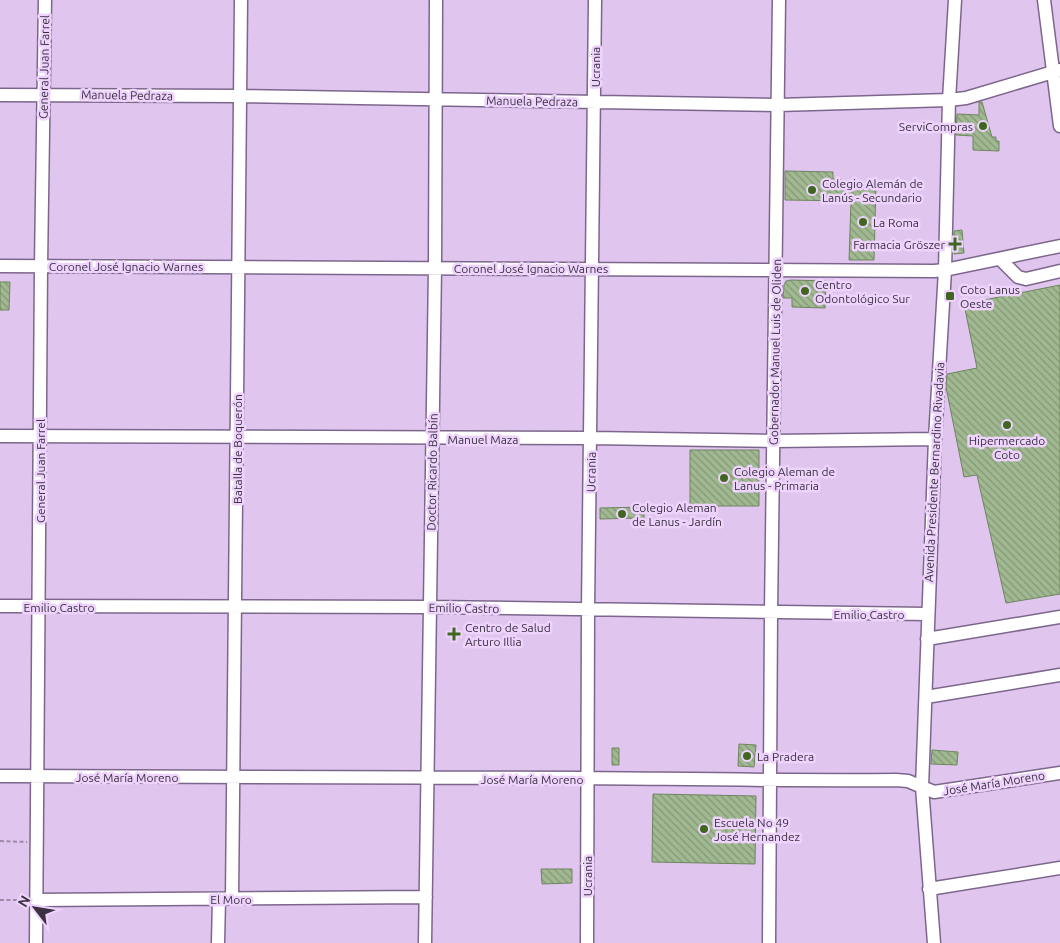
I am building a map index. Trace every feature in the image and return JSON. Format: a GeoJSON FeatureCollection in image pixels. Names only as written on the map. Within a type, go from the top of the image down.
{"type":"FeatureCollection","features":[{"type":"Feature","properties":{"kind":"street","name":"General Juan Farrel"},"geometry":{"type":"LineString","coordinates":[[36,943],[45,0]]}},
{"type":"Feature","properties":{"kind":"street","name":"Batalla de Boquerón"},"geometry":{"type":"LineString","coordinates":[[218,943],[225,899],[233,778],[241,0]]}},
{"type":"Feature","properties":{"kind":"street","name":"Doctor Ricardo Balbín"},"geometry":{"type":"LineString","coordinates":[[425,943],[429,779],[435,268],[436,0]]}},
{"type":"Feature","properties":{"kind":"street","name":"Ucrania"},"geometry":{"type":"LineString","coordinates":[[587,943],[588,610],[592,438],[595,0]]}},
{"type":"Feature","properties":{"kind":"street","name":"Gobernador Manuel Luis de Oliden"},"geometry":{"type":"LineString","coordinates":[[769,943],[779,0]]}},
{"type":"Feature","properties":{"kind":"street","name":"Avenida Presidente Bernardino Rivadavia"},"geometry":{"type":"LineString","coordinates":[[934,943],[922,787],[935,438],[945,270],[949,100],[955,0]]}},
{"type":"Feature","properties":{"kind":"street"},"geometry":{"type":"LineString","coordinates":[[1044,0],[1057,71],[1060,126]]}},
{"type":"Feature","properties":{"kind":"street","name":"Manuela Pedraza"},"geometry":{"type":"LineString","coordinates":[[0,94],[778,105],[966,98],[1057,71]]}},
{"type":"Feature","properties":{"kind":"street","name":"Coronel José Ignacio Warnes"},"geometry":{"type":"LineString","coordinates":[[0,266],[945,270],[1060,246]]}},
{"type":"Feature","properties":{"kind":"street"},"geometry":{"type":"LineString","coordinates":[[1000,259],[1018,277],[1026,279],[1060,271]]}},
{"type":"Feature","properties":{"kind":"street","name":"Manuel Maza"},"geometry":{"type":"LineString","coordinates":[[0,436],[432,439],[592,438],[774,441],[935,438]]}},
{"type":"Feature","properties":{"kind":"street","name":"Emilio Castro"},"geometry":{"type":"LineString","coordinates":[[0,606],[430,607],[928,614]]}},
{"type":"Feature","properties":{"kind":"street"},"geometry":{"type":"LineString","coordinates":[[927,639],[1060,617]]}},
{"type":"Feature","properties":{"kind":"street"},"geometry":{"type":"LineString","coordinates":[[926,697],[1060,675]]}},
{"type":"Feature","properties":{"kind":"street","name":"José María Moreno"},"geometry":{"type":"LineString","coordinates":[[0,776],[429,779],[587,778],[770,781],[896,780],[908,781],[934,792],[1060,773]]}},
{"type":"Feature","properties":{"kind":"street"},"geometry":{"type":"LineString","coordinates":[[929,889],[1060,868]]}},
{"type":"Feature","properties":{"kind":"street","name":"El Moro"},"geometry":{"type":"LineString","coordinates":[[37,900],[426,897]]}},
{"type":"Feature","properties":{"kind":"path"},"geometry":{"type":"LineString","coordinates":[[0,841],[36,842]]}},
{"type":"Feature","properties":{"kind":"path"},"geometry":{"type":"LineString","coordinates":[[0,900],[37,900]]}},
{"type":"Feature","properties":{"kind":"building"},"geometry":{"type":"Polygon","coordinates":[[[979,102],[982,102],[992,137],[996,137],[996,141],[999,141],[999,151],[973,150],[973,136],[956,135],[957,114],[979,115],[979,102]]]}},
{"type":"Feature","properties":{"kind":"building"},"geometry":{"type":"Polygon","coordinates":[[[785,171],[833,172],[833,179],[841,179],[841,184],[876,185],[874,260],[849,260],[851,201],[785,200],[785,171]]]}},
{"type":"Feature","properties":{"kind":"building"},"geometry":{"type":"Polygon","coordinates":[[[962,230],[964,253],[954,254],[954,231],[962,230]]]}},
{"type":"Feature","properties":{"kind":"building","name":"Centro Odontológico Sur"},"geometry":{"type":"Polygon","coordinates":[[[786,281],[826,281],[825,308],[792,307],[792,298],[783,298],[784,285],[786,281]]]}},
{"type":"Feature","properties":{"kind":"building"},"geometry":{"type":"Polygon","coordinates":[[[0,282],[10,282],[9,310],[0,310],[0,282]]]}},
{"type":"Feature","properties":{"kind":"building","name":"Hipermercado Coto"},"geometry":{"type":"Polygon","coordinates":[[[1060,285],[1060,594],[1006,603],[977,475],[964,477],[946,387],[947,374],[977,368],[964,304],[1060,285]]]}},
{"type":"Feature","properties":{"kind":"building","name":"Colegio Aleman de Lanus - Primaria"},"geometry":{"type":"Polygon","coordinates":[[[690,450],[759,450],[759,506],[690,506],[690,450]]]}},
{"type":"Feature","properties":{"kind":"building","name":"Colegio Aleman de Lanus - Jardín"},"geometry":{"type":"Polygon","coordinates":[[[644,507],[644,518],[600,519],[600,508],[644,507]]]}},
{"type":"Feature","properties":{"kind":"building","name":"La Pradera"},"geometry":{"type":"Polygon","coordinates":[[[739,744],[756,745],[754,767],[738,766],[739,744]]]}},
{"type":"Feature","properties":{"kind":"building"},"geometry":{"type":"Polygon","coordinates":[[[612,748],[619,748],[619,765],[612,765],[612,748]]]}},
{"type":"Feature","properties":{"kind":"building"},"geometry":{"type":"Polygon","coordinates":[[[932,750],[958,752],[957,765],[931,764],[932,750]]]}},
{"type":"Feature","properties":{"kind":"building","name":"Escuela No 49 José Hernandez"},"geometry":{"type":"Polygon","coordinates":[[[653,794],[756,796],[755,864],[652,862],[653,794]]]}},
{"type":"Feature","properties":{"kind":"building"},"geometry":{"type":"Polygon","coordinates":[[[541,869],[572,869],[572,883],[542,884],[541,869]]]}},
{"type":"Feature","properties":{"kind":"place","name":"ServiCompras"},"geometry":{"type":"Point","coordinates":[983,126]}},
{"type":"Feature","properties":{"kind":"place","name":"Colegio Alemán de Lanús - Secundario"},"geometry":{"type":"Point","coordinates":[812,190]}},
{"type":"Feature","properties":{"kind":"place","name":"La Roma"},"geometry":{"type":"Point","coordinates":[863,222]}},
{"type":"Feature","properties":{"kind":"place","name":"Farmacia Gröszer"},"geometry":{"type":"Point","coordinates":[955,244]}},
{"type":"Feature","properties":{"kind":"place","name":"Centro Odontológico Sur"},"geometry":{"type":"Point","coordinates":[805,291]}},
{"type":"Feature","properties":{"kind":"place","name":"Coto Lanus Oeste"},"geometry":{"type":"Point","coordinates":[950,296]}},
{"type":"Feature","properties":{"kind":"place","name":"Hipermercado Coto"},"geometry":{"type":"Point","coordinates":[1007,425]}},
{"type":"Feature","properties":{"kind":"place","name":"Colegio Aleman de Lanus - Primaria"},"geometry":{"type":"Point","coordinates":[724,478]}},
{"type":"Feature","properties":{"kind":"place","name":"Colegio Aleman de Lanus - Jardín"},"geometry":{"type":"Point","coordinates":[622,514]}},
{"type":"Feature","properties":{"kind":"place","name":"Centro de Salud Arturo Illia"},"geometry":{"type":"Point","coordinates":[454,634]}},
{"type":"Feature","properties":{"kind":"place","name":"La Pradera"},"geometry":{"type":"Point","coordinates":[747,756]}},
{"type":"Feature","properties":{"kind":"place","name":"Escuela No 49 José Hernandez"},"geometry":{"type":"Point","coordinates":[704,829]}}]}
